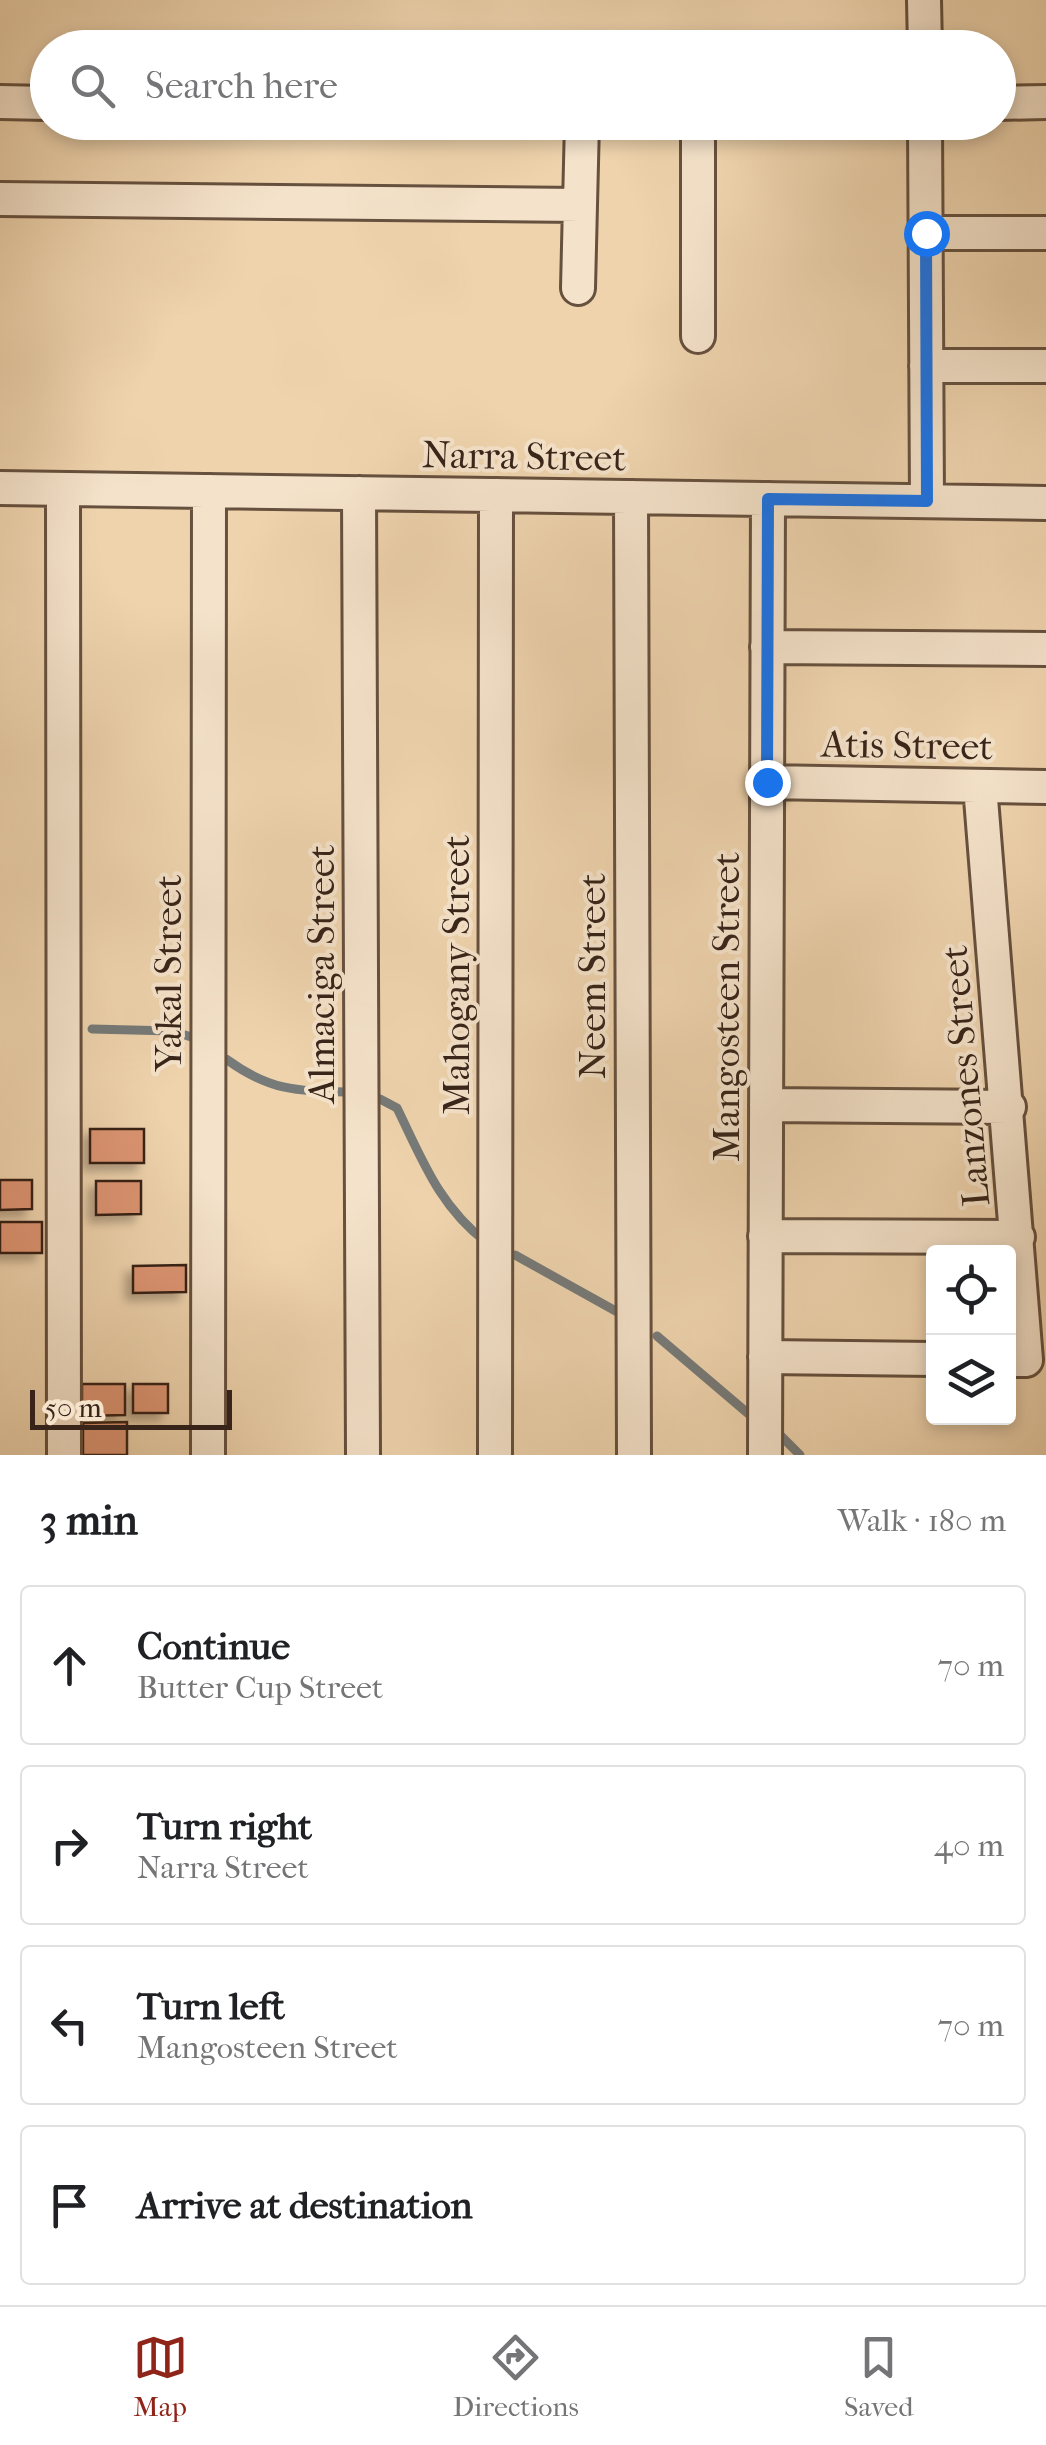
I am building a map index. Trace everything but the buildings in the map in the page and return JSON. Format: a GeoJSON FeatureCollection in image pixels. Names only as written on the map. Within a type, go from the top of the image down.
{"type":"FeatureCollection","features":[{"type":"Feature","properties":{"kind":"street"},"geometry":{"type":"LineString","coordinates":[[924,0],[925,30]]}},
{"type":"Feature","properties":{"kind":"street"},"geometry":{"type":"LineString","coordinates":[[0,102],[30,103]]}},
{"type":"Feature","properties":{"kind":"street"},"geometry":{"type":"LineString","coordinates":[[1016,102],[1046,102]]}},
{"type":"Feature","properties":{"kind":"street"},"geometry":{"type":"LineString","coordinates":[[578,288],[582,140]]}},
{"type":"Feature","properties":{"kind":"street"},"geometry":{"type":"LineString","coordinates":[[698,140],[698,336]]}},
{"type":"Feature","properties":{"kind":"street"},"geometry":{"type":"LineString","coordinates":[[925,140],[927,501]]}},
{"type":"Feature","properties":{"kind":"street"},"geometry":{"type":"LineString","coordinates":[[0,199],[580,205]]}},
{"type":"Feature","properties":{"kind":"street"},"geometry":{"type":"LineString","coordinates":[[926,233],[1046,232]]}},
{"type":"Feature","properties":{"kind":"street"},"geometry":{"type":"LineString","coordinates":[[926,366],[1046,366]]}},
{"type":"Feature","properties":{"kind":"street","name":"Narra Street"},"geometry":{"type":"LineString","coordinates":[[0,488],[1046,503]]}},
{"type":"Feature","properties":{"kind":"street"},"geometry":{"type":"LineString","coordinates":[[63,489],[64,1455]]}},
{"type":"Feature","properties":{"kind":"street","name":"Yakal Street"},"geometry":{"type":"LineString","coordinates":[[208,1455],[209,491]]}},
{"type":"Feature","properties":{"kind":"street","name":"Almaciga Street"},"geometry":{"type":"LineString","coordinates":[[359,494],[363,1455]]}},
{"type":"Feature","properties":{"kind":"street","name":"Mahogany Street"},"geometry":{"type":"LineString","coordinates":[[495,1455],[496,495]]}},
{"type":"Feature","properties":{"kind":"street","name":"Neem Street"},"geometry":{"type":"LineString","coordinates":[[631,497],[634,1455]]}},
{"type":"Feature","properties":{"kind":"street","name":"Mangosteen Street"},"geometry":{"type":"LineString","coordinates":[[765,1455],[768,499]]}},
{"type":"Feature","properties":{"kind":"street"},"geometry":{"type":"LineString","coordinates":[[767,646],[1046,649]]}},
{"type":"Feature","properties":{"kind":"street","name":"Atis Street"},"geometry":{"type":"LineString","coordinates":[[767,782],[1046,787]]}},
{"type":"Feature","properties":{"kind":"street","name":"Lanzones Street"},"geometry":{"type":"LineString","coordinates":[[980,786],[1018,1237],[1018,1360]]}},
{"type":"Feature","properties":{"kind":"street"},"geometry":{"type":"LineString","coordinates":[[766,1105],[1009,1106]]}},
{"type":"Feature","properties":{"kind":"street"},"geometry":{"type":"LineString","coordinates":[[765,1236],[1018,1237]]}},
{"type":"Feature","properties":{"kind":"street"},"geometry":{"type":"LineString","coordinates":[[765,1357],[926,1359]]}},
{"type":"Feature","properties":{"kind":"waterway"},"geometry":{"type":"LineString","coordinates":[[92,1029],[172,1031],[201,1040]]}},
{"type":"Feature","properties":{"kind":"waterway"},"geometry":{"type":"LineString","coordinates":[[226,1059],[256,1078],[284,1087],[349,1092]]}},
{"type":"Feature","properties":{"kind":"waterway"},"geometry":{"type":"LineString","coordinates":[[380,1099],[397,1108],[444,1197],[486,1242]]}},
{"type":"Feature","properties":{"kind":"waterway"},"geometry":{"type":"LineString","coordinates":[[515,1255],[621,1314]]}},
{"type":"Feature","properties":{"kind":"waterway"},"geometry":{"type":"LineString","coordinates":[[657,1336],[751,1416]]}},
{"type":"Feature","properties":{"kind":"waterway"},"geometry":{"type":"LineString","coordinates":[[778,1433],[800,1455]]}},
{"type":"Feature","properties":{"kind":"route"},"geometry":{"type":"LineString","coordinates":[[767,782],[768,499],[927,501],[926,233]]}}]}
